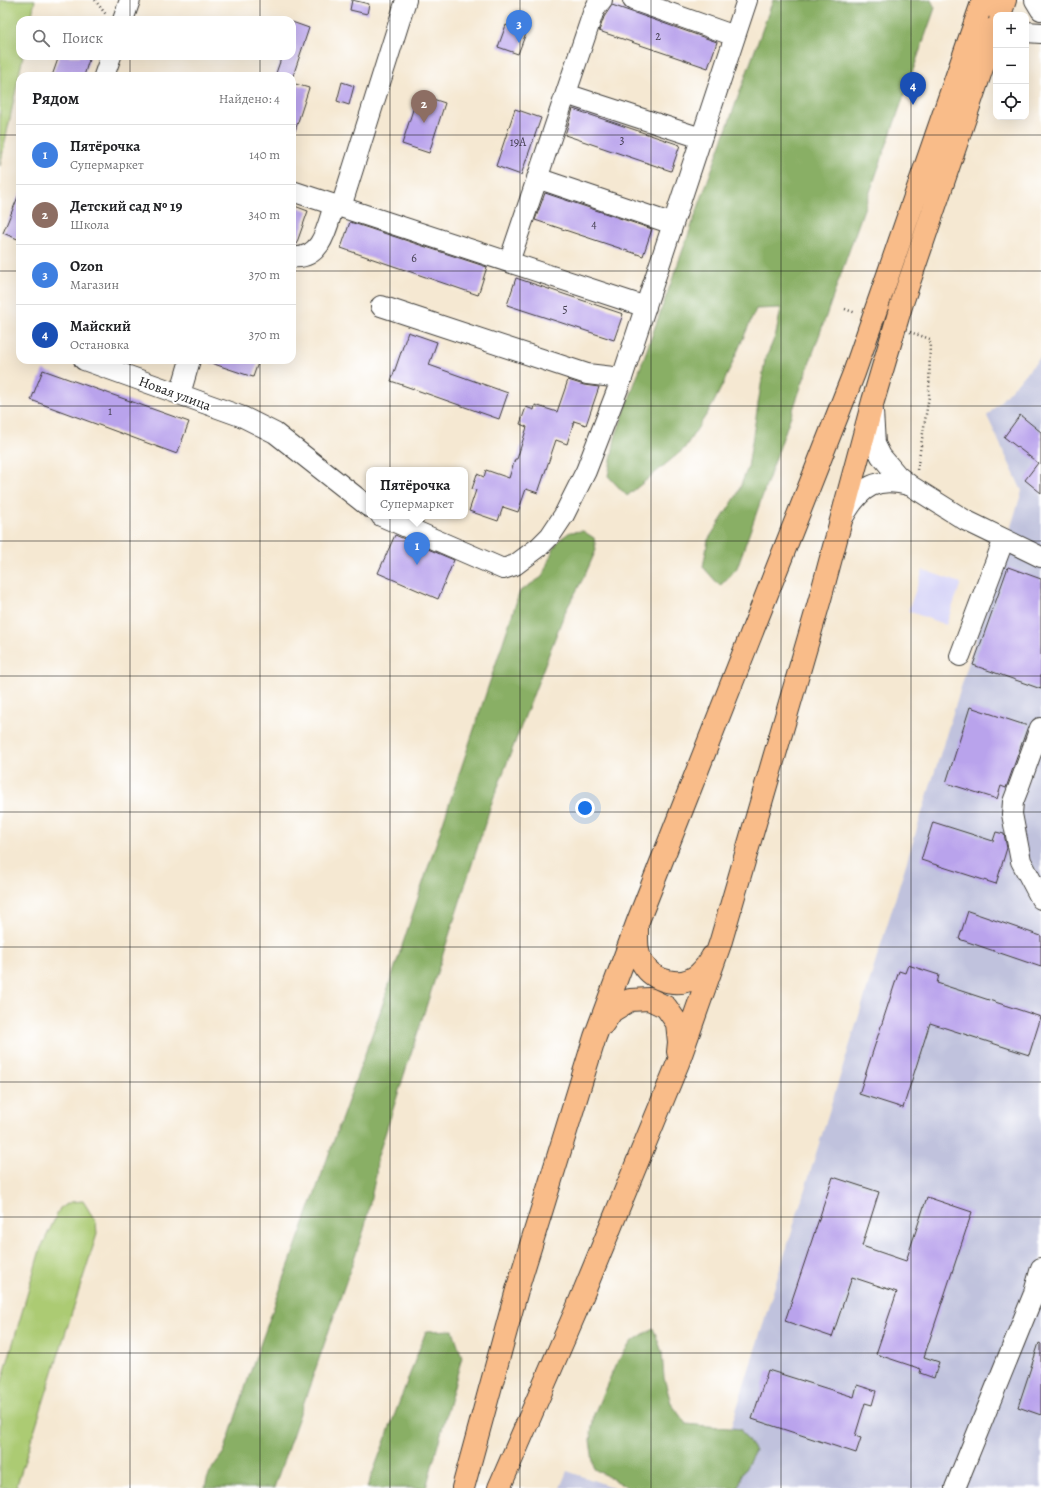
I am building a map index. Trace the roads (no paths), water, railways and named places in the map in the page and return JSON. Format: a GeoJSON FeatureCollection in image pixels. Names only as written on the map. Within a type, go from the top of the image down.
{"type":"FeatureCollection","features":[{"type":"Feature","properties":{"kind":"highway"},"geometry":{"type":"LineString","coordinates":[[463,1488],[517,1290],[595,1037],[638,921],[854,373],[983,0]]}},
{"type":"Feature","properties":{"kind":"highway"},"geometry":{"type":"LineString","coordinates":[[1001,12],[1005,0]]}},
{"type":"Feature","properties":{"kind":"highway"},"geometry":{"type":"LineString","coordinates":[[499,1488],[576,1311],[678,1063],[720,944],[902,303],[989,58],[993,40]]}},
{"type":"Feature","properties":{"kind":"highway"},"geometry":{"type":"LineString","coordinates":[[638,921],[637,946],[642,964],[654,976],[668,982],[684,981],[698,975],[709,962],[720,944]]}},
{"type":"Feature","properties":{"kind":"highway"},"geometry":{"type":"LineString","coordinates":[[595,1037],[612,1010],[630,1000],[649,998],[666,1007],[677,1023],[679,1042],[678,1063]]}},
{"type":"Feature","properties":{"kind":"street"},"geometry":{"type":"LineString","coordinates":[[124,16],[130,0]]}},
{"type":"Feature","properties":{"kind":"street"},"geometry":{"type":"LineString","coordinates":[[296,258],[310,255],[318,246],[324,237],[338,206],[406,0]]}},
{"type":"Feature","properties":{"kind":"street"},"geometry":{"type":"LineString","coordinates":[[509,262],[593,13],[597,5],[602,0]]}},
{"type":"Feature","properties":{"kind":"street"},"geometry":{"type":"LineString","coordinates":[[633,0],[735,36]]}},
{"type":"Feature","properties":{"kind":"street"},"geometry":{"type":"LineString","coordinates":[[388,519],[503,569],[514,565],[539,547],[550,536],[564,514],[586,471],[622,378],[747,0]]}},
{"type":"Feature","properties":{"kind":"street"},"geometry":{"type":"LineString","coordinates":[[971,34],[973,0]]}},
{"type":"Feature","properties":{"kind":"street"},"geometry":{"type":"LineString","coordinates":[[1035,0],[1041,10]]}},
{"type":"Feature","properties":{"kind":"street"},"geometry":{"type":"LineString","coordinates":[[1029,32],[1041,33]]}},
{"type":"Feature","properties":{"kind":"street"},"geometry":{"type":"LineString","coordinates":[[105,72],[110,60]]}},
{"type":"Feature","properties":{"kind":"street"},"geometry":{"type":"LineString","coordinates":[[566,94],[701,138]]}},
{"type":"Feature","properties":{"kind":"street"},"geometry":{"type":"LineString","coordinates":[[537,178],[673,224]]}},
{"type":"Feature","properties":{"kind":"street"},"geometry":{"type":"LineString","coordinates":[[296,192],[646,307]]}},
{"type":"Feature","properties":{"kind":"street"},"geometry":{"type":"LineString","coordinates":[[381,306],[587,374],[622,378]]}},
{"type":"Feature","properties":{"kind":"street","name":"Новая улица"},"geometry":{"type":"LineString","coordinates":[[95,364],[244,417],[275,433],[366,505]]}},
{"type":"Feature","properties":{"kind":"street"},"geometry":{"type":"LineString","coordinates":[[180,394],[189,364]]}},
{"type":"Feature","properties":{"kind":"street"},"geometry":{"type":"LineString","coordinates":[[874,401],[875,444],[888,466],[898,476],[965,520],[1041,557]]}},
{"type":"Feature","properties":{"kind":"street"},"geometry":{"type":"LineString","coordinates":[[842,518],[851,503],[860,493],[873,485],[883,482],[896,482],[913,487]]}},
{"type":"Feature","properties":{"kind":"street"},"geometry":{"type":"LineString","coordinates":[[960,656],[1004,539]]}},
{"type":"Feature","properties":{"kind":"street"},"geometry":{"type":"LineString","coordinates":[[1041,729],[1040,728],[1018,789],[1012,814],[1022,861],[1041,899]]}},
{"type":"Feature","properties":{"kind":"street"},"geometry":{"type":"LineString","coordinates":[[955,1488],[1033,1296],[1041,1268]]}},
{"type":"Feature","properties":{"kind":"place","name":"Ozon"},"geometry":{"type":"Point","coordinates":[519,43]}},
{"type":"Feature","properties":{"kind":"place","name":"Майский"},"geometry":{"type":"Point","coordinates":[913,105]}},
{"type":"Feature","properties":{"kind":"place","name":"Детский сад № 19"},"geometry":{"type":"Point","coordinates":[424,123]}},
{"type":"Feature","properties":{"kind":"place","name":"Пятёрочка"},"geometry":{"type":"Point","coordinates":[417,565]}}]}
